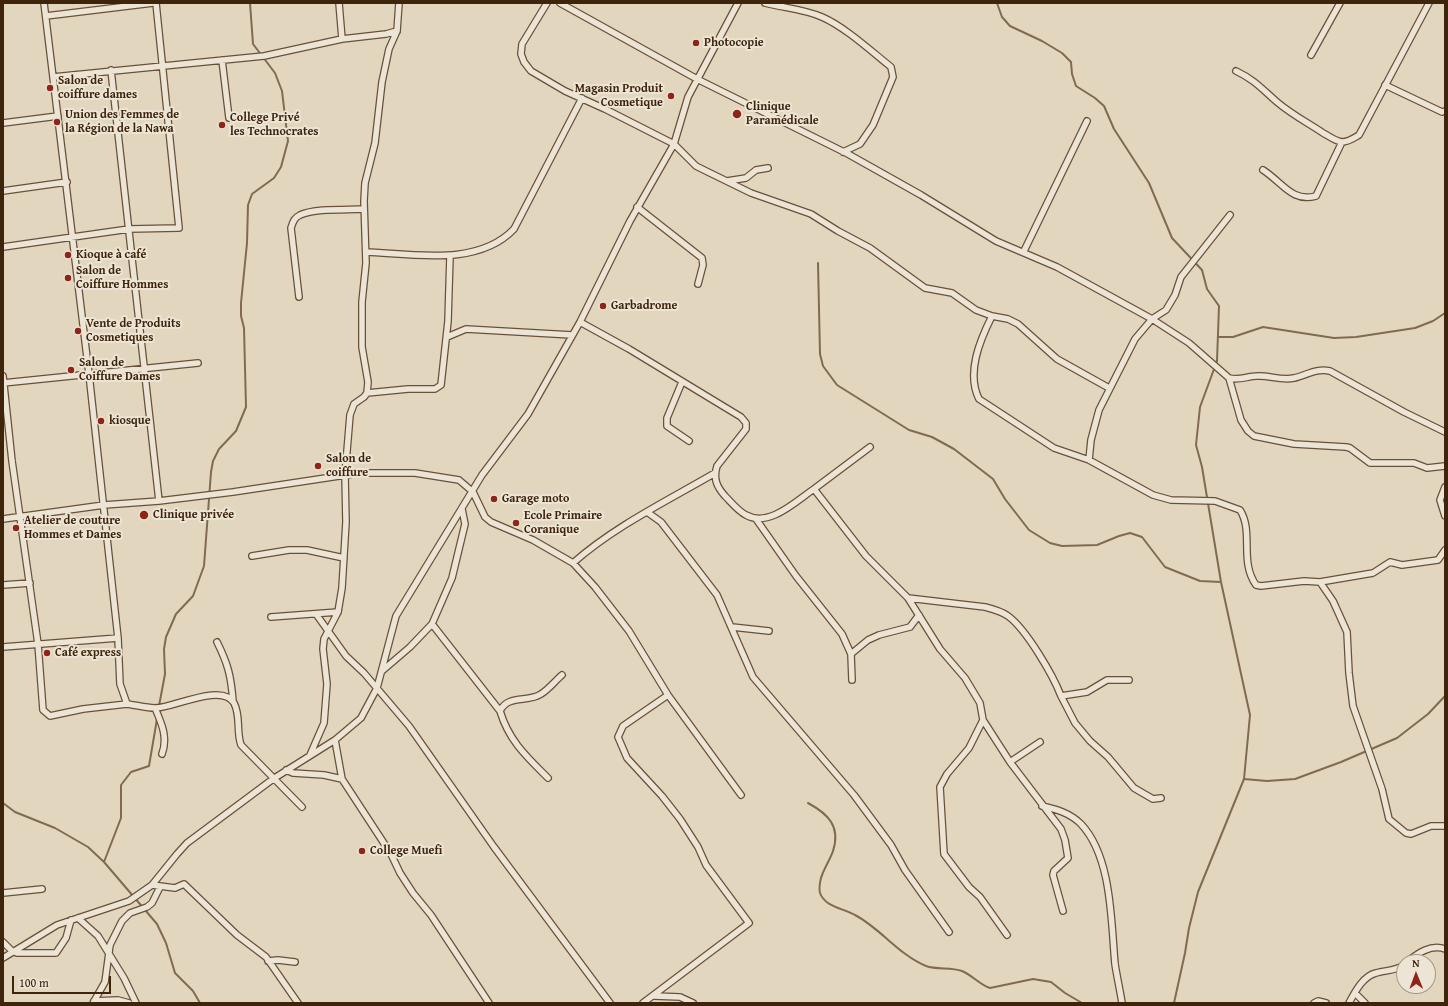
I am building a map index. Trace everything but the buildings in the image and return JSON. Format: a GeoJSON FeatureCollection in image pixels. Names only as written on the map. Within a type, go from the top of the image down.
{"type":"FeatureCollection","features":[{"type":"Feature","properties":{"kind":"street"},"geometry":{"type":"LineString","coordinates":[[44,3],[67,182],[104,505],[118,638],[120,684],[127,704]]}},
{"type":"Feature","properties":{"kind":"street"},"geometry":{"type":"LineString","coordinates":[[3,247],[129,229],[179,228],[154,3],[46,16]]}},
{"type":"Feature","properties":{"kind":"street"},"geometry":{"type":"LineString","coordinates":[[339,3],[342,40]]}},
{"type":"Feature","properties":{"kind":"street"},"geometry":{"type":"LineString","coordinates":[[310,755],[324,723],[327,684],[323,649],[328,629],[338,612],[342,588],[346,522],[345,475],[351,409],[366,393],[368,382],[362,347],[362,302],[366,252],[364,209],[365,183],[375,144],[382,82],[389,49],[397,30],[399,3]]}},
{"type":"Feature","properties":{"kind":"street"},"geometry":{"type":"LineString","coordinates":[[547,3],[522,44],[524,62],[531,71],[565,91],[674,144],[696,166],[751,193],[810,214],[870,248],[925,288],[952,293],[976,310],[992,316],[1008,319],[1018,324],[1057,359],[1109,388]]}},
{"type":"Feature","properties":{"kind":"street"},"geometry":{"type":"LineString","coordinates":[[560,3],[697,79],[843,152],[921,195],[996,240],[1024,251],[1152,319],[1188,343],[1229,378],[1237,400],[1241,420],[1248,431],[1254,436],[1294,444],[1346,447],[1350,448],[1370,463],[1414,463],[1427,468],[1445,466]]}},
{"type":"Feature","properties":{"kind":"street"},"geometry":{"type":"LineString","coordinates":[[3,958],[48,930],[71,920],[129,901],[152,884],[176,854],[187,843],[273,779],[335,740],[362,718],[377,688],[396,616],[482,475],[528,414],[580,322],[637,207],[674,144],[688,97],[738,3]]}},
{"type":"Feature","properties":{"kind":"street"},"geometry":{"type":"LineString","coordinates":[[765,3],[803,10],[823,17],[857,39],[892,66],[893,77],[873,125],[860,144],[843,152]]}},
{"type":"Feature","properties":{"kind":"street"},"geometry":{"type":"LineString","coordinates":[[1311,54],[1340,3]]}},
{"type":"Feature","properties":{"kind":"street"},"geometry":{"type":"LineString","coordinates":[[1236,71],[1250,77],[1262,86],[1277,102],[1306,122],[1342,142],[1353,139],[1359,134],[1429,3]]}},
{"type":"Feature","properties":{"kind":"street"},"geometry":{"type":"LineString","coordinates":[[53,77],[111,70],[264,56],[342,40],[386,34],[397,30]]}},
{"type":"Feature","properties":{"kind":"street"},"geometry":{"type":"LineString","coordinates":[[222,60],[229,118]]}},
{"type":"Feature","properties":{"kind":"street"},"geometry":{"type":"LineString","coordinates":[[111,70],[160,501]]}},
{"type":"Feature","properties":{"kind":"street"},"geometry":{"type":"LineString","coordinates":[[1385,85],[1442,112],[1445,112]]}},
{"type":"Feature","properties":{"kind":"street"},"geometry":{"type":"LineString","coordinates":[[366,252],[450,256],[470,253],[498,242],[514,229],[582,98]]}},
{"type":"Feature","properties":{"kind":"street"},"geometry":{"type":"LineString","coordinates":[[3,123],[58,116]]}},
{"type":"Feature","properties":{"kind":"street"},"geometry":{"type":"LineString","coordinates":[[1024,251],[1087,121]]}},
{"type":"Feature","properties":{"kind":"street"},"geometry":{"type":"LineString","coordinates":[[1263,170],[1274,176],[1296,196],[1308,199],[1316,196],[1342,142]]}},
{"type":"Feature","properties":{"kind":"street"},"geometry":{"type":"LineString","coordinates":[[727,181],[746,178],[756,170],[768,168]]}},
{"type":"Feature","properties":{"kind":"street"},"geometry":{"type":"LineString","coordinates":[[3,191],[67,182]]}},
{"type":"Feature","properties":{"kind":"street"},"geometry":{"type":"LineString","coordinates":[[637,207],[702,258],[703,265],[698,284]]}},
{"type":"Feature","properties":{"kind":"street"},"geometry":{"type":"LineString","coordinates":[[299,297],[291,228],[294,220],[299,216],[310,212],[364,209]]}},
{"type":"Feature","properties":{"kind":"street"},"geometry":{"type":"LineString","coordinates":[[1089,460],[1091,440],[1096,422],[1109,388],[1135,339],[1152,319],[1166,310],[1175,295],[1181,277],[1230,215]]}},
{"type":"Feature","properties":{"kind":"street"},"geometry":{"type":"LineString","coordinates":[[366,393],[439,388],[441,385],[447,337],[450,256]]}},
{"type":"Feature","properties":{"kind":"street"},"geometry":{"type":"LineString","coordinates":[[992,316],[981,337],[974,374],[974,389],[979,399],[1054,448],[1089,460],[1142,490],[1163,499],[1215,501],[1240,510],[1245,522],[1247,567],[1256,585],[1261,586],[1298,582],[1320,582],[1373,573],[1390,562],[1402,565],[1438,560],[1445,550]]}},
{"type":"Feature","properties":{"kind":"street"},"geometry":{"type":"LineString","coordinates":[[573,562],[590,547],[714,473],[717,466],[746,428],[746,423],[741,417],[629,349],[580,322]]}},
{"type":"Feature","properties":{"kind":"street"},"geometry":{"type":"LineString","coordinates":[[447,337],[466,329],[572,335]]}},
{"type":"Feature","properties":{"kind":"street"},"geometry":{"type":"LineString","coordinates":[[3,383],[198,364]]}},
{"type":"Feature","properties":{"kind":"street"},"geometry":{"type":"LineString","coordinates":[[1229,378],[1237,379],[1255,376],[1277,379],[1293,378],[1316,370],[1330,371],[1404,412],[1445,432]]}},
{"type":"Feature","properties":{"kind":"street"},"geometry":{"type":"LineString","coordinates":[[3,376],[12,461],[38,644],[43,710],[50,716],[83,708],[127,704],[155,708],[188,699],[221,695],[228,696],[238,710],[239,739],[241,745],[302,807]]}},
{"type":"Feature","properties":{"kind":"street"},"geometry":{"type":"LineString","coordinates":[[682,382],[666,424],[689,441]]}},
{"type":"Feature","properties":{"kind":"street"},"geometry":{"type":"LineString","coordinates":[[714,473],[718,488],[739,511],[756,518],[772,516],[814,489],[870,447]]}},
{"type":"Feature","properties":{"kind":"street"},"geometry":{"type":"LineString","coordinates":[[3,519],[104,505],[160,501],[233,492],[345,475],[396,472],[442,476],[459,480],[472,492],[486,517],[491,522],[533,540],[573,562],[595,587],[628,631],[649,667],[668,695],[741,794]]}},
{"type":"Feature","properties":{"kind":"street"},"geometry":{"type":"LineString","coordinates":[[1445,487],[1440,500],[1445,516]]}},
{"type":"Feature","properties":{"kind":"street"},"geometry":{"type":"LineString","coordinates":[[814,489],[866,556],[908,598],[940,649],[971,688],[980,703],[983,720],[1010,762],[1061,829],[1065,840],[1068,858],[1054,871],[1053,874],[1063,911]]}},
{"type":"Feature","properties":{"kind":"street"},"geometry":{"type":"LineString","coordinates":[[382,671],[410,647],[432,624],[452,578],[465,524],[462,509]]}},
{"type":"Feature","properties":{"kind":"street"},"geometry":{"type":"LineString","coordinates":[[647,512],[661,522],[717,595],[754,677],[854,795],[891,845],[905,870],[949,932]]}},
{"type":"Feature","properties":{"kind":"street"},"geometry":{"type":"LineString","coordinates":[[756,518],[796,576],[842,634],[851,654],[852,680]]}},
{"type":"Feature","properties":{"kind":"street"},"geometry":{"type":"LineString","coordinates":[[252,556],[289,550],[307,550],[344,558]]}},
{"type":"Feature","properties":{"kind":"street"},"geometry":{"type":"LineString","coordinates":[[1320,582],[1333,601],[1347,632],[1349,673],[1354,706],[1382,790],[1389,819],[1406,833],[1411,834],[1431,826],[1445,826]]}},
{"type":"Feature","properties":{"kind":"street"},"geometry":{"type":"LineString","coordinates":[[3,585],[30,583]]}},
{"type":"Feature","properties":{"kind":"street"},"geometry":{"type":"LineString","coordinates":[[908,598],[985,607],[996,610],[1009,617],[1026,636],[1080,729],[1108,757],[1134,788],[1153,799],[1161,798]]}},
{"type":"Feature","properties":{"kind":"street"},"geometry":{"type":"LineString","coordinates":[[271,617],[338,612]]}},
{"type":"Feature","properties":{"kind":"street"},"geometry":{"type":"LineString","coordinates":[[316,614],[346,656],[377,688],[409,726],[494,847],[610,1003]]}},
{"type":"Feature","properties":{"kind":"street"},"geometry":{"type":"LineString","coordinates":[[851,654],[868,640],[879,635],[910,627],[919,615]]}},
{"type":"Feature","properties":{"kind":"street"},"geometry":{"type":"LineString","coordinates":[[432,624],[500,711],[515,745],[548,778]]}},
{"type":"Feature","properties":{"kind":"street"},"geometry":{"type":"LineString","coordinates":[[732,627],[769,631]]}},
{"type":"Feature","properties":{"kind":"street"},"geometry":{"type":"LineString","coordinates":[[3,647],[118,638]]}},
{"type":"Feature","properties":{"kind":"street"},"geometry":{"type":"LineString","coordinates":[[217,642],[228,663],[233,701]]}},
{"type":"Feature","properties":{"kind":"street"},"geometry":{"type":"LineString","coordinates":[[500,711],[503,705],[508,701],[536,697],[562,675]]}},
{"type":"Feature","properties":{"kind":"street"},"geometry":{"type":"LineString","coordinates":[[1061,696],[1087,692],[1107,680],[1129,680]]}},
{"type":"Feature","properties":{"kind":"street"},"geometry":{"type":"LineString","coordinates":[[643,1003],[654,996],[658,990],[748,923],[706,865],[698,847],[680,819],[662,796],[628,758],[619,740],[619,732],[623,726],[668,695]]}},
{"type":"Feature","properties":{"kind":"street"},"geometry":{"type":"LineString","coordinates":[[155,708],[161,721],[166,744],[162,754]]}},
{"type":"Feature","properties":{"kind":"street"},"geometry":{"type":"LineString","coordinates":[[983,720],[969,748],[947,774],[940,787],[944,854],[969,886],[980,897],[1007,935]]}},
{"type":"Feature","properties":{"kind":"street"},"geometry":{"type":"LineString","coordinates":[[335,740],[342,779],[391,854],[400,873],[413,893],[431,915],[489,1003]]}},
{"type":"Feature","properties":{"kind":"street"},"geometry":{"type":"LineString","coordinates":[[1010,762],[1040,742]]}},
{"type":"Feature","properties":{"kind":"street"},"geometry":{"type":"LineString","coordinates":[[286,770],[293,773],[324,775],[342,779]]}},
{"type":"Feature","properties":{"kind":"street"},"geometry":{"type":"LineString","coordinates":[[1042,806],[1066,813],[1081,824],[1092,839],[1107,881],[1117,978],[1122,1003]]}},
{"type":"Feature","properties":{"kind":"street"},"geometry":{"type":"LineString","coordinates":[[152,884],[160,887],[176,888],[184,884],[232,931],[268,961],[298,1003]]}},
{"type":"Feature","properties":{"kind":"street"},"geometry":{"type":"LineString","coordinates":[[94,1002],[105,982],[110,945],[125,916],[152,903],[160,887]]}},
{"type":"Feature","properties":{"kind":"street"},"geometry":{"type":"LineString","coordinates":[[3,893],[42,889]]}},
{"type":"Feature","properties":{"kind":"street"},"geometry":{"type":"LineString","coordinates":[[78,918],[98,936],[124,978],[136,1003]]}},
{"type":"Feature","properties":{"kind":"street"},"geometry":{"type":"LineString","coordinates":[[3,942],[7,944],[12,952],[24,954],[56,953],[66,938],[71,920]]}},
{"type":"Feature","properties":{"kind":"street"},"geometry":{"type":"LineString","coordinates":[[1418,954],[1424,950],[1434,947],[1445,949]]}},
{"type":"Feature","properties":{"kind":"street"},"geometry":{"type":"LineString","coordinates":[[268,961],[278,960],[295,962]]}},
{"type":"Feature","properties":{"kind":"street"},"geometry":{"type":"LineString","coordinates":[[1349,1003],[1354,993],[1366,978],[1375,973],[1396,969]]}},
{"type":"Feature","properties":{"kind":"street"},"geometry":{"type":"LineString","coordinates":[[1354,993],[1365,1003]]}},
{"type":"Feature","properties":{"kind":"street"},"geometry":{"type":"LineString","coordinates":[[654,996],[680,996],[694,1003]]}},
{"type":"Feature","properties":{"kind":"street"},"geometry":{"type":"LineString","coordinates":[[94,1002],[118,1000],[130,1003]]}},
{"type":"Feature","properties":{"kind":"street"},"geometry":{"type":"LineString","coordinates":[[1314,1003],[1318,1001],[1326,1003]]}},
{"type":"Feature","properties":{"kind":"waterway"},"geometry":{"type":"LineString","coordinates":[[159,706],[165,674],[164,649],[166,637],[176,614],[193,596],[204,566],[213,461],[219,449],[236,431],[246,407],[244,328],[241,316],[241,303],[247,243],[248,205],[252,194],[274,178],[281,167],[288,141],[282,91],[275,73],[253,44],[250,3]]}},
{"type":"Feature","properties":{"kind":"waterway"},"geometry":{"type":"LineString","coordinates":[[997,3],[1002,17],[1010,26],[1042,41],[1062,53],[1071,62],[1072,74],[1076,86],[1095,98],[1104,106],[1114,129],[1149,183],[1172,238],[1202,270],[1207,289],[1219,306],[1217,361],[1200,407],[1196,445],[1202,467],[1221,582],[1250,715],[1244,779],[1198,892],[1174,1003]]}},
{"type":"Feature","properties":{"kind":"waterway"},"geometry":{"type":"LineString","coordinates":[[818,263],[820,354],[823,366],[837,385],[909,430],[932,437],[954,449],[993,479],[1005,499],[1029,530],[1050,543],[1062,546],[1097,545],[1130,533],[1142,537],[1165,567],[1200,581],[1221,582]]}},
{"type":"Feature","properties":{"kind":"waterway"},"geometry":{"type":"LineString","coordinates":[[1218,337],[1233,337],[1263,327],[1334,338],[1356,337],[1415,328],[1433,321],[1445,313]]}},
{"type":"Feature","properties":{"kind":"waterway"},"geometry":{"type":"LineString","coordinates":[[1244,779],[1267,781],[1295,779],[1341,762],[1397,738],[1428,714],[1445,696]]}},
{"type":"Feature","properties":{"kind":"waterway"},"geometry":{"type":"LineString","coordinates":[[104,862],[121,818],[121,785],[131,772],[149,766],[157,719]]}},
{"type":"Feature","properties":{"kind":"waterway"},"geometry":{"type":"LineString","coordinates":[[3,803],[15,812],[55,828],[88,847],[104,862],[157,924],[166,943],[175,973],[193,991],[200,1003]]}},
{"type":"Feature","properties":{"kind":"waterway"},"geometry":{"type":"LineString","coordinates":[[808,803],[827,816],[834,828],[835,842],[833,851],[822,874],[820,883],[820,893],[822,898],[830,904],[864,920],[907,955],[926,966],[962,971],[990,988],[1033,979],[1051,982],[1065,993],[1082,1003]]}},
{"type":"Feature","properties":{"kind":"place","name":"Photocopie"},"geometry":{"type":"Point","coordinates":[696,43]}},
{"type":"Feature","properties":{"kind":"place","name":"Salon de coiffure dames"},"geometry":{"type":"Point","coordinates":[50,88]}},
{"type":"Feature","properties":{"kind":"place","name":"Magasin Produit Cosmetique"},"geometry":{"type":"Point","coordinates":[671,96]}},
{"type":"Feature","properties":{"kind":"place","name":"Clinique Paramédicale"},"geometry":{"type":"Point","coordinates":[737,114]}},
{"type":"Feature","properties":{"kind":"place","name":"Union des Femmes de la Région de la Nawa"},"geometry":{"type":"Point","coordinates":[57,122]}},
{"type":"Feature","properties":{"kind":"place","name":"College Privé les Technocrates"},"geometry":{"type":"Point","coordinates":[222,125]}},
{"type":"Feature","properties":{"kind":"place","name":"Kioque à café"},"geometry":{"type":"Point","coordinates":[68,255]}},
{"type":"Feature","properties":{"kind":"place","name":"Salon de Coiffure Hommes"},"geometry":{"type":"Point","coordinates":[68,278]}},
{"type":"Feature","properties":{"kind":"place","name":"Garbadrome"},"geometry":{"type":"Point","coordinates":[603,306]}},
{"type":"Feature","properties":{"kind":"place","name":"Vente de Produits Cosmetiques"},"geometry":{"type":"Point","coordinates":[78,331]}},
{"type":"Feature","properties":{"kind":"place","name":"Salon de Coiffure Dames"},"geometry":{"type":"Point","coordinates":[71,370]}},
{"type":"Feature","properties":{"kind":"place","name":"kiosque"},"geometry":{"type":"Point","coordinates":[101,421]}},
{"type":"Feature","properties":{"kind":"place","name":"Salon de coiffure"},"geometry":{"type":"Point","coordinates":[318,466]}},
{"type":"Feature","properties":{"kind":"place","name":"Garage moto"},"geometry":{"type":"Point","coordinates":[494,499]}},
{"type":"Feature","properties":{"kind":"place","name":"Clinique privée"},"geometry":{"type":"Point","coordinates":[144,515]}},
{"type":"Feature","properties":{"kind":"place","name":"Ecole Primaire Coranique"},"geometry":{"type":"Point","coordinates":[516,523]}},
{"type":"Feature","properties":{"kind":"place","name":"Atelier de couture Hommes et Dames"},"geometry":{"type":"Point","coordinates":[16,528]}},
{"type":"Feature","properties":{"kind":"place","name":"Café express"},"geometry":{"type":"Point","coordinates":[47,653]}},
{"type":"Feature","properties":{"kind":"place","name":"College Muefi"},"geometry":{"type":"Point","coordinates":[362,851]}}]}
